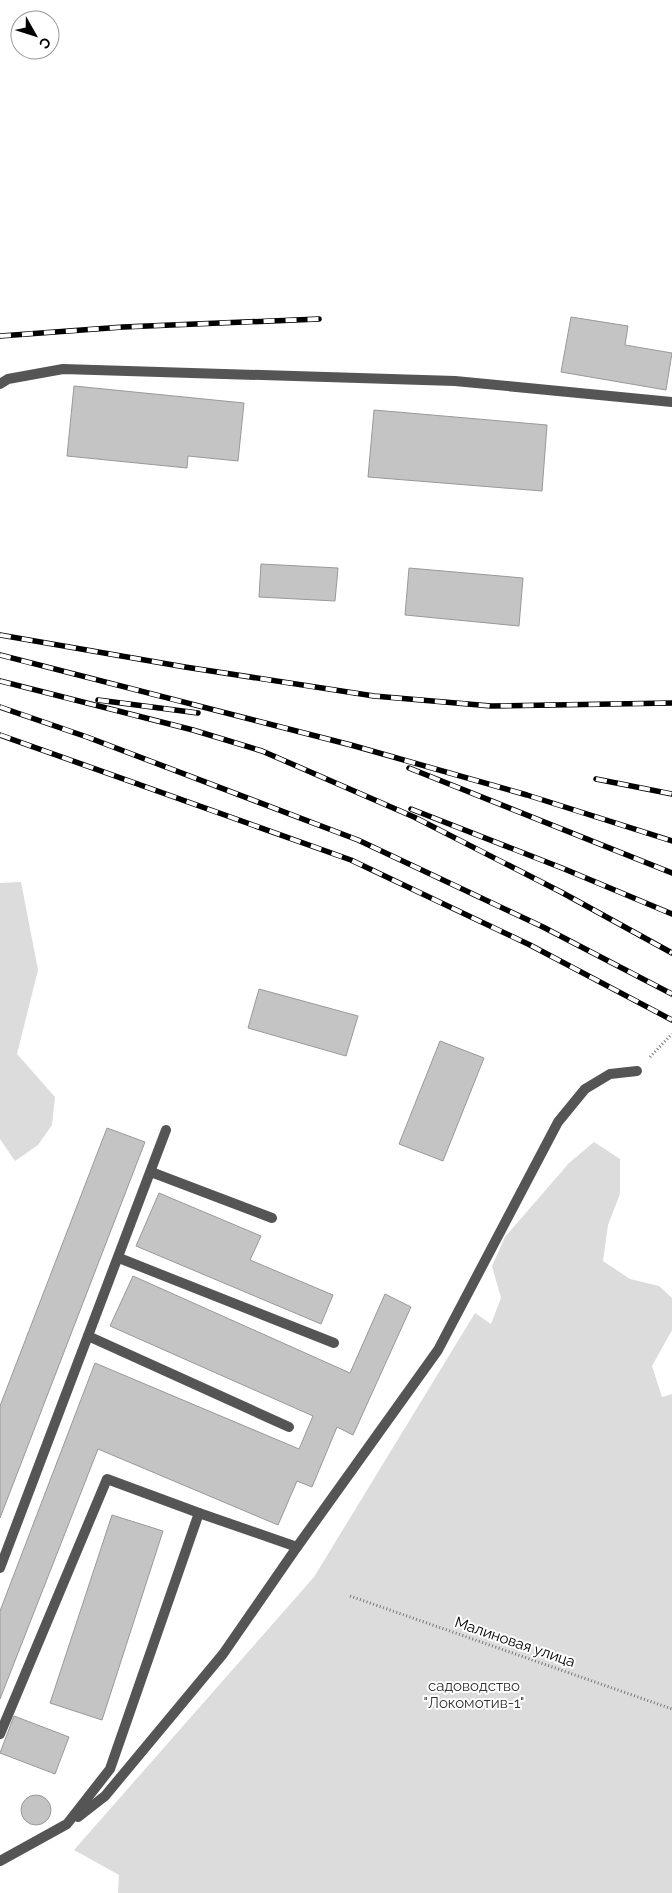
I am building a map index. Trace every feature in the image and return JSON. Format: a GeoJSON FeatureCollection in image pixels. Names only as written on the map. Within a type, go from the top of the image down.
{"type":"FeatureCollection","features":[{"type":"Feature","properties":{"kind":"lane"},"geometry":{"type":"LineString","coordinates":[[0,384],[8,379],[63,369],[73,369],[455,381],[672,402]]}},
{"type":"Feature","properties":{"kind":"lane"},"geometry":{"type":"LineString","coordinates":[[0,1861],[67,1824],[105,1796],[223,1654],[296,1547],[438,1350],[558,1122],[585,1089],[610,1074],[637,1071]]}},
{"type":"Feature","properties":{"kind":"lane"},"geometry":{"type":"LineString","coordinates":[[0,1568],[166,1130]]}},
{"type":"Feature","properties":{"kind":"lane"},"geometry":{"type":"LineString","coordinates":[[151,1172],[272,1218]]}},
{"type":"Feature","properties":{"kind":"lane"},"geometry":{"type":"LineString","coordinates":[[119,1258],[334,1343]]}},
{"type":"Feature","properties":{"kind":"lane"},"geometry":{"type":"LineString","coordinates":[[88,1336],[289,1427]]}},
{"type":"Feature","properties":{"kind":"lane"},"geometry":{"type":"LineString","coordinates":[[0,1734],[107,1479],[296,1547]]}},
{"type":"Feature","properties":{"kind":"lane"},"geometry":{"type":"LineString","coordinates":[[67,1824],[110,1769],[199,1513]]}},
{"type":"Feature","properties":{"kind":"path"},"geometry":{"type":"LineString","coordinates":[[637,1071],[672,1034]]}},
{"type":"Feature","properties":{"kind":"path","name":"Малиновая улица"},"geometry":{"type":"LineString","coordinates":[[350,1596],[672,1710]]}},
{"type":"Feature","properties":{"kind":"green space"},"geometry":{"type":"Polygon","coordinates":[[[21,882],[38,970],[17,1054],[55,1097],[52,1125],[38,1145],[15,1161],[0,1139],[0,883],[21,882]]]}},
{"type":"Feature","properties":{"kind":"green space","name":"садоводство \"Локомотив-1\""},"geometry":{"type":"Polygon","coordinates":[[[594,1142],[620,1159],[620,1194],[608,1225],[603,1261],[630,1279],[659,1286],[672,1298],[672,1330],[652,1366],[662,1397],[672,1394],[672,1893],[118,1893],[119,1875],[74,1850],[314,1577],[475,1313],[491,1324],[501,1298],[492,1266],[505,1237],[569,1163],[594,1142]]]}},
{"type":"Feature","properties":{"kind":"building"},"geometry":{"type":"Polygon","coordinates":[[[571,317],[628,326],[625,345],[672,353],[666,390],[561,372],[571,317]]]}},
{"type":"Feature","properties":{"kind":"building"},"geometry":{"type":"Polygon","coordinates":[[[74,386],[244,403],[238,461],[188,456],[187,468],[67,456],[74,386]]]}},
{"type":"Feature","properties":{"kind":"building"},"geometry":{"type":"Polygon","coordinates":[[[374,410],[547,425],[542,491],[368,477],[374,410]]]}},
{"type":"Feature","properties":{"kind":"building"},"geometry":{"type":"Polygon","coordinates":[[[261,564],[338,568],[335,601],[259,597],[261,564]]]}},
{"type":"Feature","properties":{"kind":"building"},"geometry":{"type":"Polygon","coordinates":[[[409,568],[523,578],[519,626],[405,615],[409,568]]]}},
{"type":"Feature","properties":{"kind":"building"},"geometry":{"type":"Polygon","coordinates":[[[259,989],[358,1016],[346,1056],[248,1028],[259,989]]]}},
{"type":"Feature","properties":{"kind":"building"},"geometry":{"type":"Polygon","coordinates":[[[440,1041],[484,1058],[443,1161],[399,1144],[440,1041]]]}},
{"type":"Feature","properties":{"kind":"building"},"geometry":{"type":"Polygon","coordinates":[[[107,1128],[145,1142],[0,1518],[0,1406],[107,1128]]]}},
{"type":"Feature","properties":{"kind":"building"},"geometry":{"type":"Polygon","coordinates":[[[159,1193],[261,1236],[250,1260],[333,1295],[321,1324],[136,1246],[159,1193]]]}},
{"type":"Feature","properties":{"kind":"building"},"geometry":{"type":"Polygon","coordinates":[[[133,1276],[350,1373],[385,1294],[411,1307],[353,1435],[337,1427],[312,1487],[297,1481],[278,1525],[98,1449],[0,1699],[0,1611],[95,1363],[299,1449],[313,1416],[110,1326],[133,1276]]]}},
{"type":"Feature","properties":{"kind":"building"},"geometry":{"type":"Polygon","coordinates":[[[112,1515],[163,1531],[102,1720],[50,1703],[112,1515]]]}},
{"type":"Feature","properties":{"kind":"building"},"geometry":{"type":"Polygon","coordinates":[[[14,1716],[69,1737],[55,1774],[0,1753],[14,1716]]]}},
{"type":"Feature","properties":{"kind":"building"},"geometry":{"type":"Polygon","coordinates":[[[36,1795],[47,1799],[51,1810],[47,1821],[36,1825],[25,1821],[21,1810],[25,1799],[36,1795]]]}},
{"type":"Feature","properties":{"kind":"railway"},"geometry":{"type":"LineString","coordinates":[[0,336],[123,327],[319,319]]}},
{"type":"Feature","properties":{"kind":"railway"},"geometry":{"type":"LineString","coordinates":[[0,635],[185,667],[374,696],[491,706],[672,703]]}},
{"type":"Feature","properties":{"kind":"railway"},"geometry":{"type":"LineString","coordinates":[[0,655],[351,745],[527,795],[672,841]]}},
{"type":"Feature","properties":{"kind":"railway"},"geometry":{"type":"LineString","coordinates":[[0,681],[193,730],[262,751],[414,817],[561,892],[672,953]]}},
{"type":"Feature","properties":{"kind":"railway"},"geometry":{"type":"LineString","coordinates":[[98,700],[198,713]]}},
{"type":"Feature","properties":{"kind":"railway"},"geometry":{"type":"LineString","coordinates":[[0,707],[87,737],[358,840],[543,927],[672,994]]}},
{"type":"Feature","properties":{"kind":"railway"},"geometry":{"type":"LineString","coordinates":[[0,735],[351,860],[530,945],[672,1020]]}},
{"type":"Feature","properties":{"kind":"railway"},"geometry":{"type":"LineString","coordinates":[[409,768],[672,873]]}},
{"type":"Feature","properties":{"kind":"railway"},"geometry":{"type":"LineString","coordinates":[[596,779],[672,794]]}},
{"type":"Feature","properties":{"kind":"railway"},"geometry":{"type":"LineString","coordinates":[[411,809],[562,868],[672,914]]}}]}
